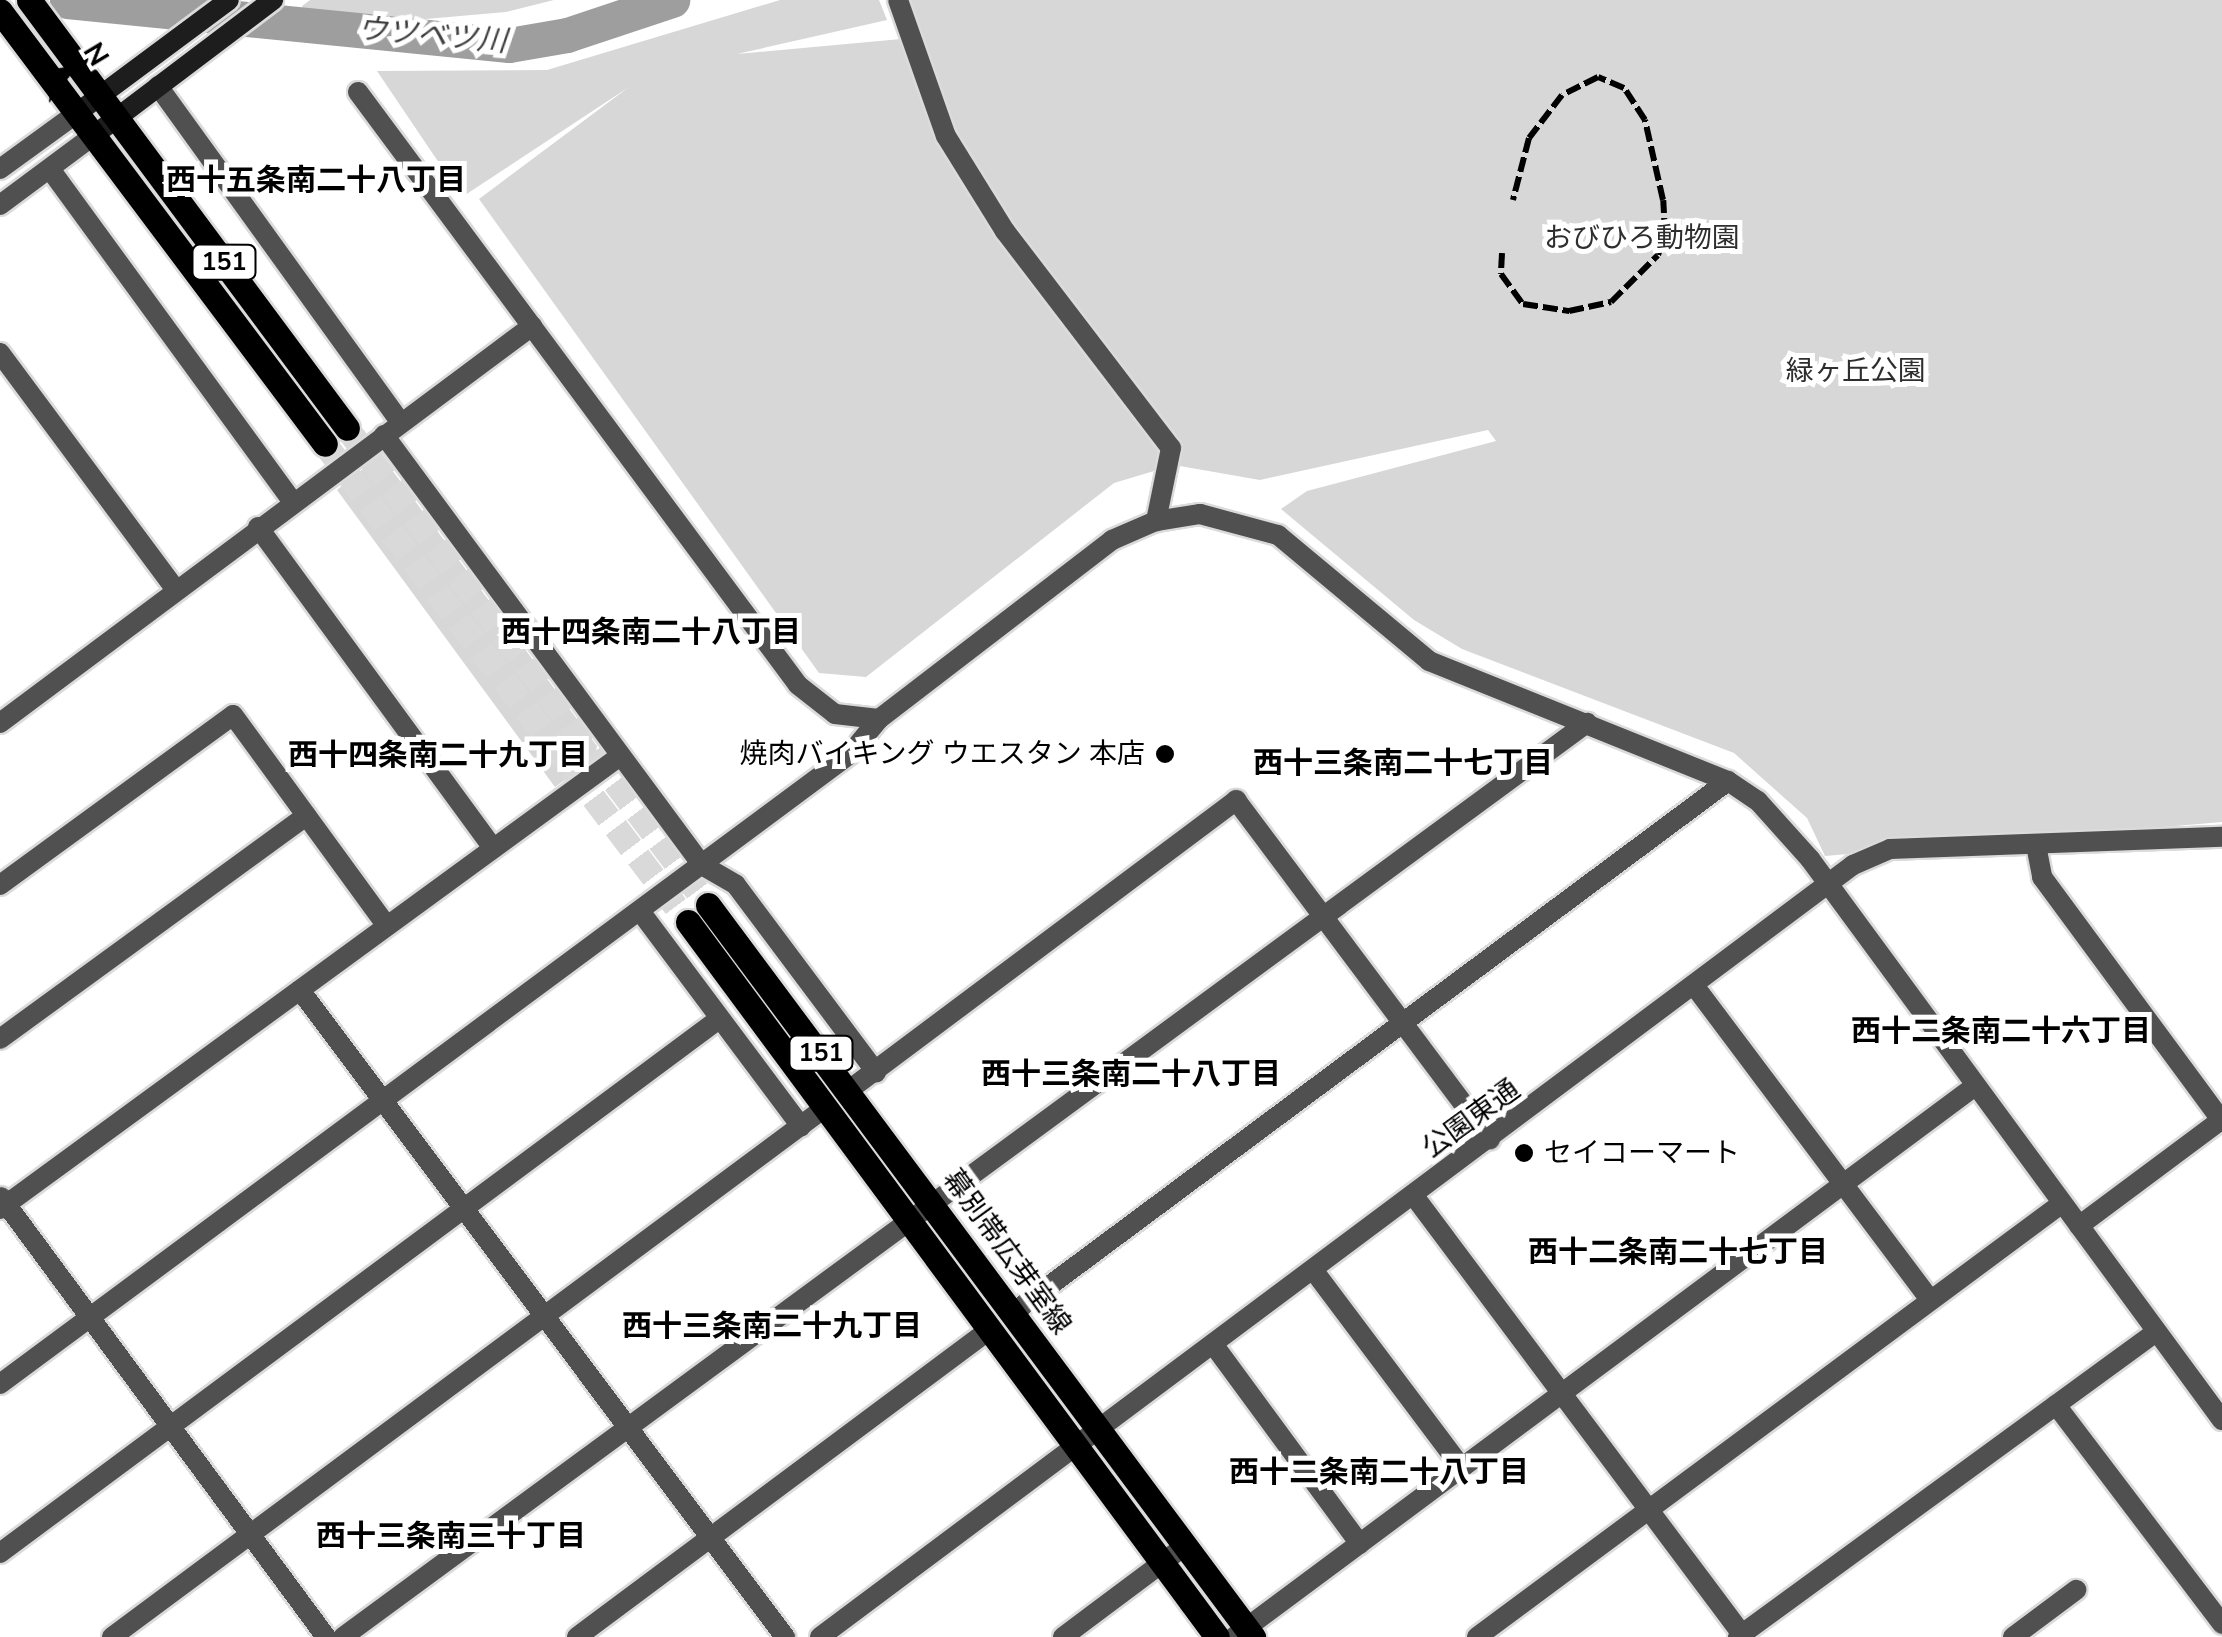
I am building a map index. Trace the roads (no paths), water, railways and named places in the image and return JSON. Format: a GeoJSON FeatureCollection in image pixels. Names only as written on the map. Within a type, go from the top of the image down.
{"type":"FeatureCollection","features":[{"type":"Feature","properties":{"kind":"main road","name":"151"},"geometry":{"type":"LineString","coordinates":[[29,0],[347,428]]}},
{"type":"Feature","properties":{"kind":"main road"},"geometry":{"type":"LineString","coordinates":[[77,113],[229,0]]}},
{"type":"Feature","properties":{"kind":"main road"},"geometry":{"type":"LineString","coordinates":[[94,136],[273,0]]}},
{"type":"Feature","properties":{"kind":"main road","name":"151"},"geometry":{"type":"LineString","coordinates":[[0,11],[325,444]]}},
{"type":"Feature","properties":{"kind":"main road","name":"幕別帯広芽室線"},"geometry":{"type":"LineString","coordinates":[[708,905],[1014,1312],[1185,1546],[1244,1634]]}},
{"type":"Feature","properties":{"kind":"main road","name":"151"},"geometry":{"type":"LineString","coordinates":[[688,922],[1217,1637]]}},
{"type":"Feature","properties":{"kind":"street"},"geometry":{"type":"LineString","coordinates":[[898,0],[946,136],[1005,231],[1171,448],[1156,520]]}},
{"type":"Feature","properties":{"kind":"street"},"geometry":{"type":"LineString","coordinates":[[158,86],[620,756],[702,864],[736,885],[876,1072]]}},
{"type":"Feature","properties":{"kind":"street"},"geometry":{"type":"LineString","coordinates":[[358,92],[798,685],[835,714],[879,718]]}},
{"type":"Feature","properties":{"kind":"street"},"geometry":{"type":"LineString","coordinates":[[0,170],[77,113]]}},
{"type":"Feature","properties":{"kind":"street"},"geometry":{"type":"LineString","coordinates":[[0,205],[94,136]]}},
{"type":"Feature","properties":{"kind":"street"},"geometry":{"type":"LineString","coordinates":[[50,169],[293,502]]}},
{"type":"Feature","properties":{"kind":"street"},"geometry":{"type":"LineString","coordinates":[[0,723],[532,326]]}},
{"type":"Feature","properties":{"kind":"street"},"geometry":{"type":"LineString","coordinates":[[0,353],[175,589]]}},
{"type":"Feature","properties":{"kind":"street"},"geometry":{"type":"LineString","coordinates":[[0,1384],[850,754],[879,718],[1112,540],[1156,520],[1200,514],[1278,536],[1429,661],[1728,781],[1758,801],[1828,885],[2222,1420]]}},
{"type":"Feature","properties":{"kind":"street"},"geometry":{"type":"LineString","coordinates":[[258,527],[493,848]]}},
{"type":"Feature","properties":{"kind":"street"},"geometry":{"type":"LineString","coordinates":[[0,885],[233,715],[386,926]]}},
{"type":"Feature","properties":{"kind":"street"},"geometry":{"type":"LineString","coordinates":[[343,1637],[1320,913],[1587,723]]}},
{"type":"Feature","properties":{"kind":"street"},"geometry":{"type":"LineString","coordinates":[[326,1637],[91,1317],[2,1203],[620,756]]}},
{"type":"Feature","properties":{"kind":"street"},"geometry":{"type":"LineString","coordinates":[[1014,1312],[1728,781]]}},
{"type":"Feature","properties":{"kind":"street"},"geometry":{"type":"LineString","coordinates":[[849,1090],[1236,800],[1490,1140]]}},
{"type":"Feature","properties":{"kind":"street"},"geometry":{"type":"LineString","coordinates":[[0,1040],[306,816]]}},
{"type":"Feature","properties":{"kind":"street","name":"公園東通"},"geometry":{"type":"LineString","coordinates":[[820,1637],[1696,988],[1853,864],[1890,850],[2222,837]]}},
{"type":"Feature","properties":{"kind":"street"},"geometry":{"type":"LineString","coordinates":[[2036,844],[2042,878],[2221,1120],[2079,1226]]}},
{"type":"Feature","properties":{"kind":"street"},"geometry":{"type":"LineString","coordinates":[[640,912],[800,1126]]}},
{"type":"Feature","properties":{"kind":"street"},"geometry":{"type":"LineString","coordinates":[[1696,988],[1930,1300]]}},
{"type":"Feature","properties":{"kind":"street"},"geometry":{"type":"LineString","coordinates":[[300,990],[785,1637]]}},
{"type":"Feature","properties":{"kind":"street"},"geometry":{"type":"LineString","coordinates":[[0,1553],[462,1206],[720,1019]]}},
{"type":"Feature","properties":{"kind":"street"},"geometry":{"type":"LineString","coordinates":[[1244,1634],[1975,1086]]}},
{"type":"Feature","properties":{"kind":"street"},"geometry":{"type":"LineString","coordinates":[[112,1637],[826,1107]]}},
{"type":"Feature","properties":{"kind":"street"},"geometry":{"type":"LineString","coordinates":[[1414,1196],[1741,1636],[2156,1332]]}},
{"type":"Feature","properties":{"kind":"street"},"geometry":{"type":"LineString","coordinates":[[1476,1637],[2062,1204]]}},
{"type":"Feature","properties":{"kind":"street"},"geometry":{"type":"LineString","coordinates":[[1314,1270],[1462,1468]]}},
{"type":"Feature","properties":{"kind":"street"},"geometry":{"type":"LineString","coordinates":[[578,1637],[989,1330]]}},
{"type":"Feature","properties":{"kind":"street"},"geometry":{"type":"LineString","coordinates":[[1213,1344],[1360,1544]]}},
{"type":"Feature","properties":{"kind":"street"},"geometry":{"type":"LineString","coordinates":[[2056,1405],[2222,1624]]}},
{"type":"Feature","properties":{"kind":"street"},"geometry":{"type":"LineString","coordinates":[[1063,1637],[1185,1546]]}},
{"type":"Feature","properties":{"kind":"street"},"geometry":{"type":"LineString","coordinates":[[2013,1637],[2076,1590]]}},
{"type":"Feature","properties":{"kind":"waterway","name":"ウツベツ川"},"geometry":{"type":"LineString","coordinates":[[67,1],[509,45],[567,35],[672,0]]}},
{"type":"Feature","properties":{"kind":"tunnel"},"geometry":{"type":"LineString","coordinates":[[347,428],[708,905]]}},
{"type":"Feature","properties":{"kind":"tunnel"},"geometry":{"type":"LineString","coordinates":[[325,444],[688,922]]}},
{"type":"Feature","properties":{"kind":"railway"},"geometry":{"type":"LineString","coordinates":[[1502,253],[1501,274],[1523,304],[1569,311],[1611,302],[1658,255],[1665,233],[1663,200],[1645,120],[1624,88],[1598,77],[1562,95],[1529,138],[1513,200]]}},
{"type":"Feature","properties":{"kind":"place","name":"焼肉バイキング ウエスタン 本店"},"geometry":{"type":"Point","coordinates":[1165,754]}},
{"type":"Feature","properties":{"kind":"place","name":"セイコーマート"},"geometry":{"type":"Point","coordinates":[1524,1153]}},
{"type":"Feature","properties":{"kind":"district","name":"西十五条南二十八丁目"},"geometry":{"type":"Point","coordinates":[316,181]}},
{"type":"Feature","properties":{"kind":"district","name":"西十四条南二十八丁目"},"geometry":{"type":"Point","coordinates":[651,633]}},
{"type":"Feature","properties":{"kind":"district","name":"西十四条南二十九丁目"},"geometry":{"type":"Point","coordinates":[438,756]}},
{"type":"Feature","properties":{"kind":"district","name":"西十三条南二十七丁目"},"geometry":{"type":"Point","coordinates":[1403,764]}},
{"type":"Feature","properties":{"kind":"district","name":"西十二条南二十六丁目"},"geometry":{"type":"Point","coordinates":[2001,1032]}},
{"type":"Feature","properties":{"kind":"district","name":"西十三条南二十八丁目"},"geometry":{"type":"Point","coordinates":[1131,1075]}},
{"type":"Feature","properties":{"kind":"district","name":"西十二条南二十七丁目"},"geometry":{"type":"Point","coordinates":[1678,1253]}},
{"type":"Feature","properties":{"kind":"district","name":"西十三条南二十九丁目"},"geometry":{"type":"Point","coordinates":[772,1327]}},
{"type":"Feature","properties":{"kind":"district","name":"西十二条南二十八丁目"},"geometry":{"type":"Point","coordinates":[1379,1473]}},
{"type":"Feature","properties":{"kind":"district","name":"西十三条南三十丁目"},"geometry":{"type":"Point","coordinates":[451,1537]}},
{"type":"Feature","properties":{"kind":"park label","name":"おびひろ動物園"},"geometry":{"type":"Point","coordinates":[1642,238]}},
{"type":"Feature","properties":{"kind":"park label","name":"緑ヶ丘公園"},"geometry":{"type":"Point","coordinates":[1856,371]}}]}
